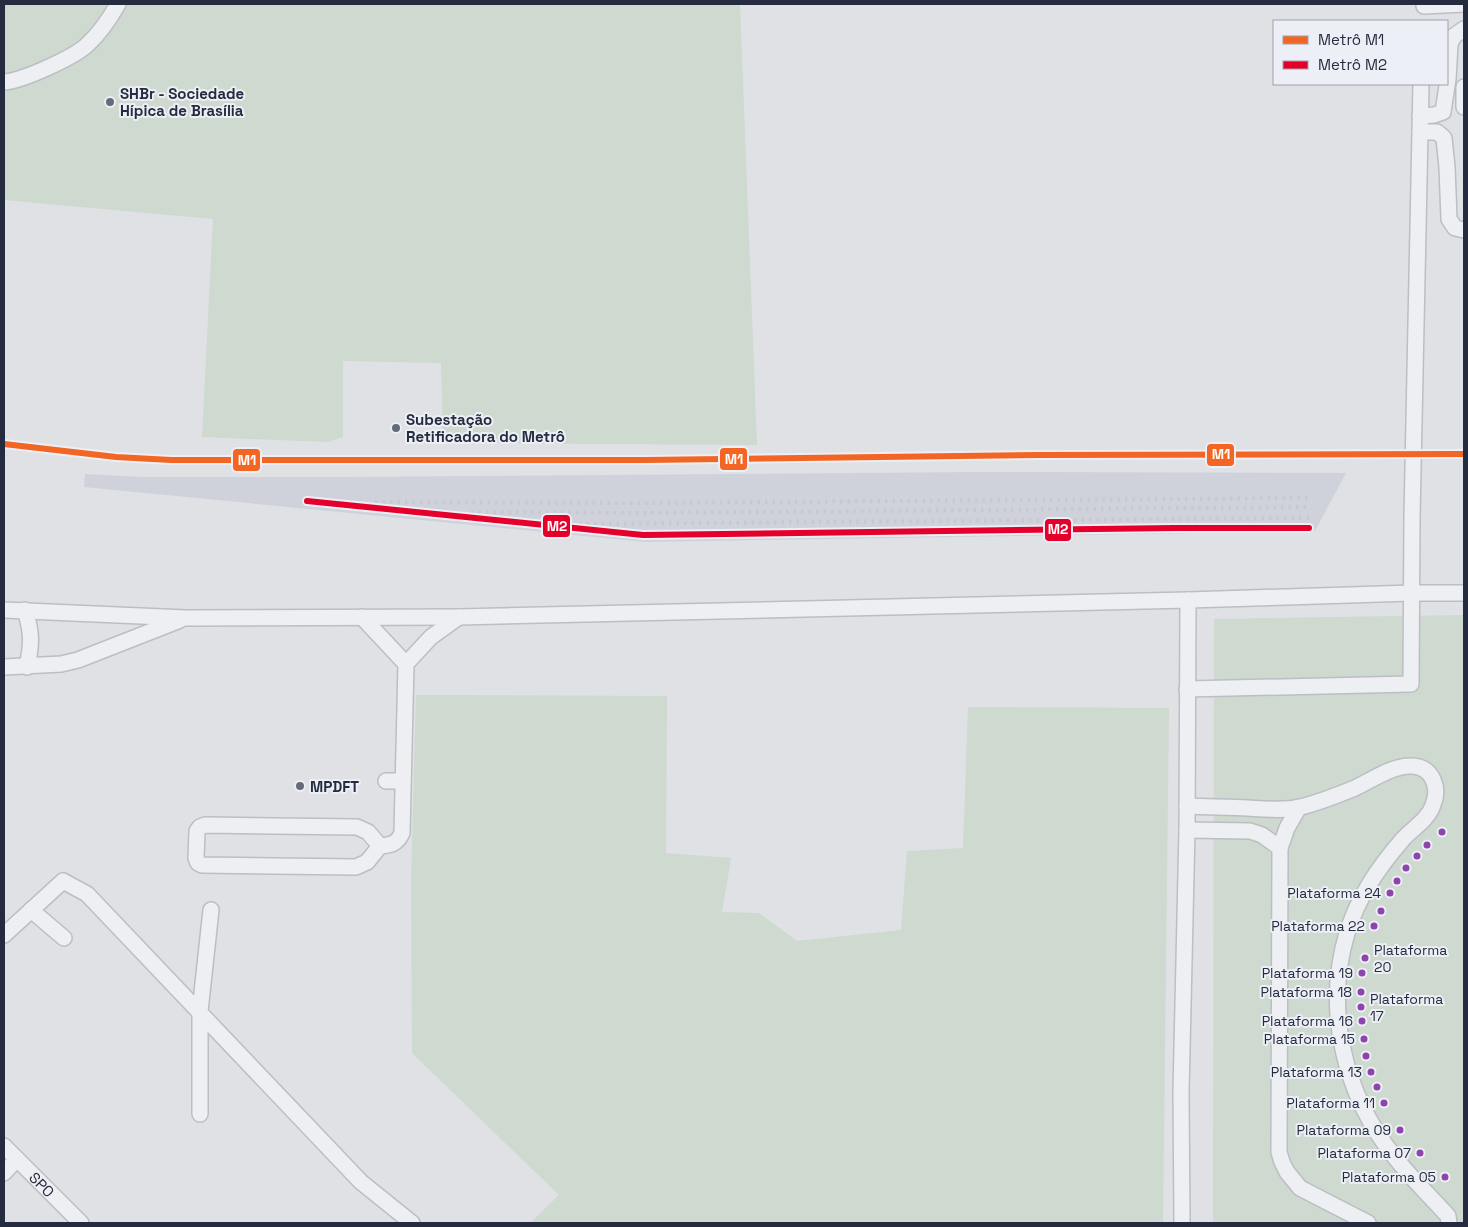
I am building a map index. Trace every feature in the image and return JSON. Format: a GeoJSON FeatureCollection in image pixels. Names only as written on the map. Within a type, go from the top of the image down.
{"type":"FeatureCollection","features":[{"type":"Feature","properties":{"kind":"street"},"geometry":{"type":"LineString","coordinates":[[4,82],[47,69],[87,45],[111,17],[118,4]]}},
{"type":"Feature","properties":{"kind":"street"},"geometry":{"type":"LineString","coordinates":[[1423,10],[1460,4],[1464,35]]}},
{"type":"Feature","properties":{"kind":"street"},"geometry":{"type":"LineString","coordinates":[[1448,79],[1450,44],[1454,36],[1464,28]]}},
{"type":"Feature","properties":{"kind":"street"},"geometry":{"type":"LineString","coordinates":[[1187,689],[1411,684],[1412,508],[1421,85]]}},
{"type":"Feature","properties":{"kind":"street"},"geometry":{"type":"LineString","coordinates":[[1420,116],[1443,112],[1447,85]]}},
{"type":"Feature","properties":{"kind":"street"},"geometry":{"type":"LineString","coordinates":[[1464,87],[1464,107]]}},
{"type":"Feature","properties":{"kind":"street"},"geometry":{"type":"LineString","coordinates":[[1420,132],[1436,132],[1444,138],[1449,219],[1455,228],[1464,230]]}},
{"type":"Feature","properties":{"kind":"street"},"geometry":{"type":"LineString","coordinates":[[4,610],[186,618],[459,617],[1464,593]]}},
{"type":"Feature","properties":{"kind":"street"},"geometry":{"type":"LineString","coordinates":[[1182,1223],[1181,1082],[1187,830],[1188,600]]}},
{"type":"Feature","properties":{"kind":"street"},"geometry":{"type":"LineString","coordinates":[[25,610],[30,628],[31,646],[27,667]]}},
{"type":"Feature","properties":{"kind":"street"},"geometry":{"type":"LineString","coordinates":[[380,846],[368,832],[357,827],[206,825],[200,827],[197,831],[196,858],[198,863],[202,864],[356,867],[367,862],[380,846],[391,845],[398,841],[402,833],[406,664],[431,637],[459,617]]}},
{"type":"Feature","properties":{"kind":"street"},"geometry":{"type":"LineString","coordinates":[[4,667],[62,664],[78,660],[186,618]]}},
{"type":"Feature","properties":{"kind":"street"},"geometry":{"type":"LineString","coordinates":[[362,618],[406,664]]}},
{"type":"Feature","properties":{"kind":"street"},"geometry":{"type":"LineString","coordinates":[[1187,806],[1273,809],[1299,807],[1353,789],[1401,767],[1424,768],[1432,776],[1436,794],[1429,814],[1409,833],[1376,872],[1363,893],[1354,914],[1340,960],[1337,1001],[1340,1038],[1346,1064],[1355,1090],[1367,1115],[1393,1156],[1448,1216],[1450,1223]]}},
{"type":"Feature","properties":{"kind":"street"},"geometry":{"type":"LineString","coordinates":[[386,780],[403,781]]}},
{"type":"Feature","properties":{"kind":"street"},"geometry":{"type":"LineString","coordinates":[[1299,807],[1285,833],[1280,848],[1279,1152],[1292,1181],[1300,1188],[1368,1223]]}},
{"type":"Feature","properties":{"kind":"street"},"geometry":{"type":"LineString","coordinates":[[1187,830],[1250,831],[1262,835],[1280,848]]}},
{"type":"Feature","properties":{"kind":"street"},"geometry":{"type":"LineString","coordinates":[[4,936],[63,881],[87,894],[361,1182],[412,1223]]}},
{"type":"Feature","properties":{"kind":"street"},"geometry":{"type":"LineString","coordinates":[[31,910],[64,938]]}},
{"type":"Feature","properties":{"kind":"street"},"geometry":{"type":"LineString","coordinates":[[200,1114],[200,1011],[212,910]]}},
{"type":"Feature","properties":{"kind":"street","name":"SPO"},"geometry":{"type":"LineString","coordinates":[[4,1146],[81,1223]]}},
{"type":"Feature","properties":{"kind":"street"},"geometry":{"type":"LineString","coordinates":[[4,1173],[17,1159]]}},
{"type":"Feature","properties":{"kind":"shaded area"},"geometry":{"type":"Polygon","coordinates":[[[4,4],[740,4],[757,445],[467,443],[443,439],[441,363],[343,361],[343,437],[327,442],[202,437],[213,219],[4,200],[4,4]]]}},
{"type":"Feature","properties":{"kind":"shaded area"},"geometry":{"type":"Polygon","coordinates":[[[979,472],[1346,473],[1315,531],[646,542],[84,487],[85,474],[141,477],[347,477],[979,472]]]}},
{"type":"Feature","properties":{"kind":"shaded area"},"geometry":{"type":"Polygon","coordinates":[[[1464,615],[1464,1223],[1213,1223],[1214,619],[1464,615]]]}},
{"type":"Feature","properties":{"kind":"shaded area"},"geometry":{"type":"Polygon","coordinates":[[[416,695],[667,696],[666,853],[731,858],[722,912],[759,913],[797,941],[901,930],[907,851],[963,848],[968,707],[1169,708],[1163,1223],[530,1223],[559,1195],[412,1053],[411,883],[416,695]]]}},
{"type":"Feature","properties":{"kind":"railway"},"geometry":{"type":"LineString","coordinates":[[375,502],[643,503],[1308,498]]}},
{"type":"Feature","properties":{"kind":"railway"},"geometry":{"type":"LineString","coordinates":[[307,501],[643,535],[1309,528]]}},
{"type":"Feature","properties":{"kind":"railway"},"geometry":{"type":"LineString","coordinates":[[471,512],[637,513],[1308,507]]}},
{"type":"Feature","properties":{"kind":"railway"},"geometry":{"type":"LineString","coordinates":[[579,524],[1309,518]]}},
{"type":"Feature","properties":{"kind":"metro line","name":"M1"},"geometry":{"type":"LineString","coordinates":[[4,444],[116,457],[171,460],[645,460],[1039,455],[1464,454]]}},
{"type":"Feature","properties":{"kind":"metro line","name":"M2"},"geometry":{"type":"LineString","coordinates":[[307,501],[643,535],[1309,528]]}},
{"type":"Feature","properties":{"kind":"place","name":"SHBr - Sociedade Hípica de Brasília"},"geometry":{"type":"Point","coordinates":[110,102]}},
{"type":"Feature","properties":{"kind":"place","name":"Subestação Retificadora do Metrô"},"geometry":{"type":"Point","coordinates":[396,428]}},
{"type":"Feature","properties":{"kind":"place","name":"MPDFT"},"geometry":{"type":"Point","coordinates":[300,786]}},
{"type":"Feature","properties":{"kind":"place","name":"Plataforma 24"},"geometry":{"type":"Point","coordinates":[1390,893]}},
{"type":"Feature","properties":{"kind":"place","name":"Plataforma 22"},"geometry":{"type":"Point","coordinates":[1374,926]}},
{"type":"Feature","properties":{"kind":"place","name":"Plataforma 20"},"geometry":{"type":"Point","coordinates":[1365,958]}},
{"type":"Feature","properties":{"kind":"place","name":"Plataforma 19"},"geometry":{"type":"Point","coordinates":[1362,973]}},
{"type":"Feature","properties":{"kind":"place","name":"Plataforma 18"},"geometry":{"type":"Point","coordinates":[1361,992]}},
{"type":"Feature","properties":{"kind":"place","name":"Plataforma 17"},"geometry":{"type":"Point","coordinates":[1361,1007]}},
{"type":"Feature","properties":{"kind":"place","name":"Plataforma 16"},"geometry":{"type":"Point","coordinates":[1362,1021]}},
{"type":"Feature","properties":{"kind":"place","name":"Plataforma 15"},"geometry":{"type":"Point","coordinates":[1364,1039]}},
{"type":"Feature","properties":{"kind":"place","name":"Plataforma 13"},"geometry":{"type":"Point","coordinates":[1371,1072]}},
{"type":"Feature","properties":{"kind":"place","name":"Plataforma 11"},"geometry":{"type":"Point","coordinates":[1384,1103]}},
{"type":"Feature","properties":{"kind":"place","name":"Plataforma 09"},"geometry":{"type":"Point","coordinates":[1400,1130]}},
{"type":"Feature","properties":{"kind":"place","name":"Plataforma 07"},"geometry":{"type":"Point","coordinates":[1420,1153]}},
{"type":"Feature","properties":{"kind":"place","name":"Plataforma 05"},"geometry":{"type":"Point","coordinates":[1445,1177]}}]}
